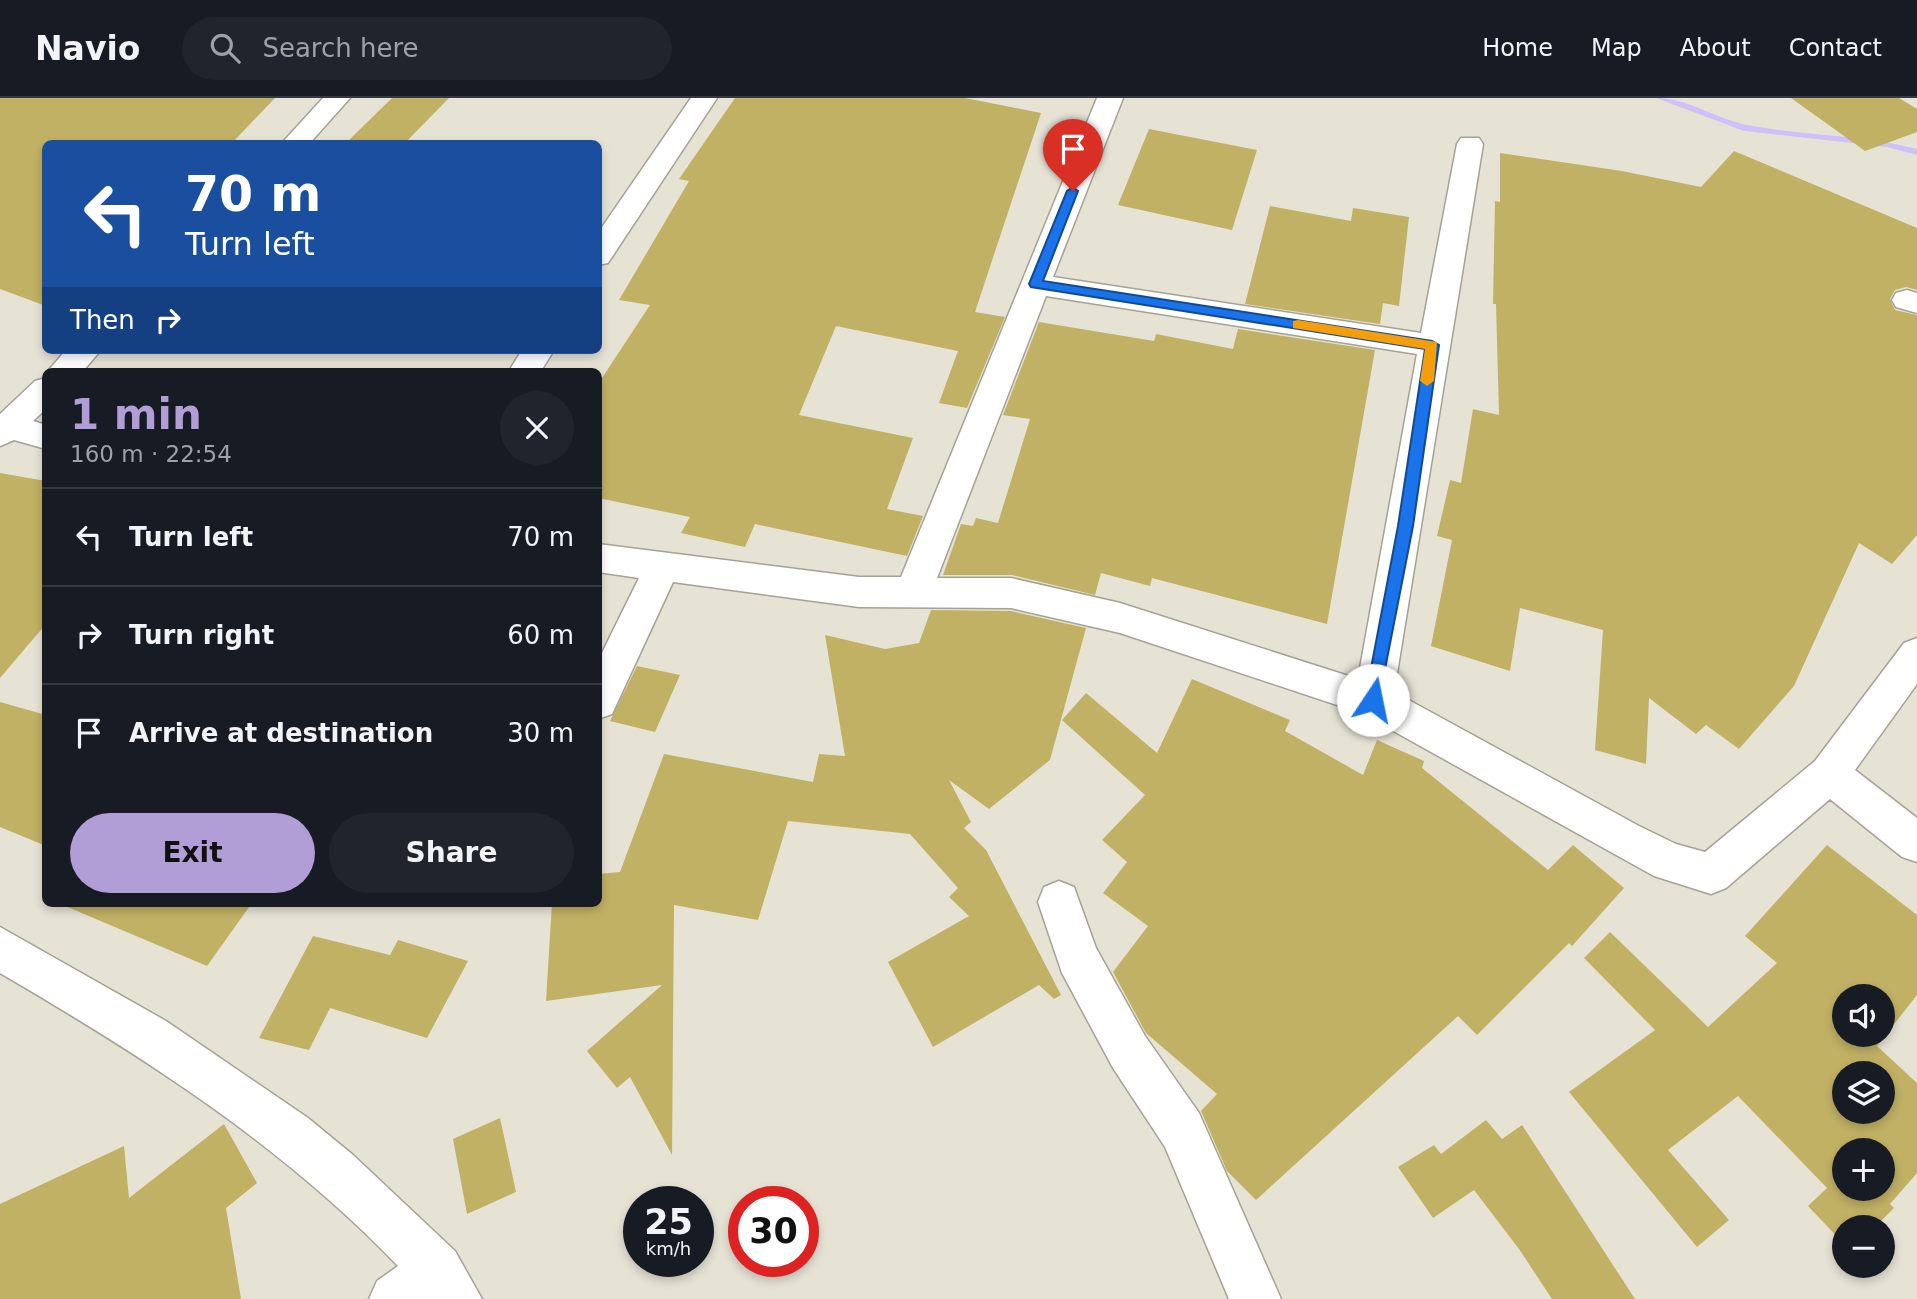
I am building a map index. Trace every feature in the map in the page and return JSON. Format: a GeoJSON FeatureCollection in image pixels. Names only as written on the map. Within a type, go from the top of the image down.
{"type":"FeatureCollection","features":[{"type":"Feature","properties":{"kind":"street"},"geometry":{"type":"LineString","coordinates":[[298,140],[337,98]]}},
{"type":"Feature","properties":{"kind":"street"},"geometry":{"type":"LineString","coordinates":[[602,250],[705,98]]}},
{"type":"Feature","properties":{"kind":"street"},"geometry":{"type":"LineString","coordinates":[[913,592],[1110,98]]}},
{"type":"Feature","properties":{"kind":"street"},"geometry":{"type":"LineString","coordinates":[[1373,700],[1406,526],[1432,345],[1471,144]]}},
{"type":"Feature","properties":{"kind":"street"},"geometry":{"type":"LineString","coordinates":[[1035,284],[1432,345]]}},
{"type":"Feature","properties":{"kind":"street"},"geometry":{"type":"LineString","coordinates":[[67,368],[81,354]]}},
{"type":"Feature","properties":{"kind":"street"},"geometry":{"type":"LineString","coordinates":[[4,430],[42,393]]}},
{"type":"Feature","properties":{"kind":"street"},"geometry":{"type":"LineString","coordinates":[[4,430],[42,436]]}},
{"type":"Feature","properties":{"kind":"street"},"geometry":{"type":"LineString","coordinates":[[602,559],[859,592],[1012,593],[1120,618],[1373,700],[1624,840],[1669,862],[1710,874],[1829,775],[1917,654]]}},
{"type":"Feature","properties":{"kind":"street"},"geometry":{"type":"LineString","coordinates":[[602,694],[662,567]]}},
{"type":"Feature","properties":{"kind":"street"},"geometry":{"type":"LineString","coordinates":[[1829,775],[1917,843]]}},
{"type":"Feature","properties":{"kind":"street"},"geometry":{"type":"LineString","coordinates":[[1059,902],[1078,958],[1129,1052],[1182,1130],[1255,1299]]}},
{"type":"Feature","properties":{"kind":"street"},"geometry":{"type":"LineString","coordinates":[[0,949],[127,1022],[257,1106],[334,1168],[446,1284],[395,1299]]}},
{"type":"Feature","properties":{"kind":"building"},"geometry":{"type":"Polygon","coordinates":[[[0,98],[275,98],[235,140],[42,140],[42,305],[0,289],[0,98]]]}},
{"type":"Feature","properties":{"kind":"building"},"geometry":{"type":"Polygon","coordinates":[[[392,98],[449,98],[408,140],[349,140],[392,98]]]}},
{"type":"Feature","properties":{"kind":"building"},"geometry":{"type":"Polygon","coordinates":[[[735,98],[965,98],[1041,113],[975,312],[1005,317],[967,408],[939,403],[958,351],[836,326],[799,415],[913,438],[887,509],[923,516],[907,556],[755,524],[745,547],[681,533],[690,517],[602,499],[602,378],[650,305],[619,300],[689,181],[679,179],[735,98]]]}},
{"type":"Feature","properties":{"kind":"building"},"geometry":{"type":"Polygon","coordinates":[[[1791,98],[1899,98],[1917,109],[1917,132],[1865,151],[1791,98]]]}},
{"type":"Feature","properties":{"kind":"building"},"geometry":{"type":"Polygon","coordinates":[[[1149,129],[1257,150],[1232,230],[1118,205],[1149,129]]]}},
{"type":"Feature","properties":{"kind":"building"},"geometry":{"type":"Polygon","coordinates":[[[1734,151],[1917,228],[1917,290],[1906,287],[1895,290],[1890,299],[1895,310],[1917,315],[1917,535],[1892,564],[1859,543],[1794,686],[1739,749],[1706,725],[1696,734],[1649,698],[1646,764],[1595,750],[1603,630],[1520,608],[1510,671],[1431,646],[1452,540],[1437,536],[1450,480],[1461,483],[1473,409],[1499,415],[1496,304],[1493,304],[1495,201],[1500,202],[1500,153],[1622,171],[1701,187],[1734,151]]]}},
{"type":"Feature","properties":{"kind":"building"},"geometry":{"type":"Polygon","coordinates":[[[1270,206],[1351,221],[1353,208],[1409,217],[1399,306],[1383,303],[1380,324],[1245,304],[1270,206]]]}},
{"type":"Feature","properties":{"kind":"building"},"geometry":{"type":"Polygon","coordinates":[[[1039,322],[1154,341],[1156,334],[1233,349],[1238,329],[1375,350],[1327,624],[1152,578],[1150,586],[1101,573],[1095,595],[1012,575],[943,575],[961,524],[973,526],[976,518],[998,523],[1030,419],[1003,415],[1039,322]]]}},
{"type":"Feature","properties":{"kind":"building"},"geometry":{"type":"Polygon","coordinates":[[[0,473],[42,480],[42,629],[0,678],[0,473]]]}},
{"type":"Feature","properties":{"kind":"building"},"geometry":{"type":"Polygon","coordinates":[[[931,610],[1011,611],[1086,628],[1050,760],[989,809],[949,780],[971,822],[964,828],[986,850],[1061,995],[1054,999],[1039,985],[933,1047],[888,962],[969,916],[949,897],[958,888],[910,834],[788,821],[758,920],[674,905],[672,1155],[630,1077],[617,1088],[587,1051],[662,985],[546,1001],[552,907],[602,907],[602,874],[620,872],[664,754],[813,782],[819,754],[845,756],[825,635],[885,649],[919,643],[931,610]]]}},
{"type":"Feature","properties":{"kind":"building"},"geometry":{"type":"Polygon","coordinates":[[[637,666],[680,675],[655,732],[610,721],[637,666]]]}},
{"type":"Feature","properties":{"kind":"building"},"geometry":{"type":"Polygon","coordinates":[[[1192,679],[1290,720],[1285,731],[1363,775],[1377,740],[1424,761],[1422,768],[1548,870],[1573,845],[1624,888],[1572,946],[1569,943],[1477,1035],[1458,1016],[1256,1200],[1227,1171],[1201,1111],[1217,1094],[1146,1033],[1113,972],[1148,926],[1103,893],[1127,862],[1102,840],[1145,795],[1062,720],[1086,693],[1157,753],[1192,679]]]}},
{"type":"Feature","properties":{"kind":"building"},"geometry":{"type":"Polygon","coordinates":[[[0,702],[42,714],[42,844],[0,827],[0,702]]]}},
{"type":"Feature","properties":{"kind":"building"},"geometry":{"type":"Polygon","coordinates":[[[1827,845],[1917,915],[1917,995],[1895,1023],[1895,984],[1832,984],[1832,1047],[1878,1047],[1893,1061],[1832,1061],[1832,1124],[1895,1124],[1895,1063],[1917,1083],[1917,1173],[1895,1198],[1895,1138],[1832,1138],[1832,1201],[1893,1201],[1890,1204],[1894,1208],[1887,1215],[1832,1215],[1832,1231],[1808,1206],[1827,1188],[1738,1096],[1668,1150],[1729,1220],[1697,1247],[1569,1092],[1655,1030],[1584,958],[1610,932],[1708,1027],[1777,963],[1745,936],[1827,845]]]}},
{"type":"Feature","properties":{"kind":"building"},"geometry":{"type":"Polygon","coordinates":[[[67,907],[249,907],[207,966],[67,907]]]}},
{"type":"Feature","properties":{"kind":"building"},"geometry":{"type":"Polygon","coordinates":[[[313,936],[390,955],[398,940],[468,961],[427,1038],[330,1008],[309,1050],[259,1038],[313,936]]]}},
{"type":"Feature","properties":{"kind":"building"},"geometry":{"type":"Polygon","coordinates":[[[500,1118],[516,1192],[467,1214],[453,1139],[500,1118]]]}},
{"type":"Feature","properties":{"kind":"building"},"geometry":{"type":"Polygon","coordinates":[[[1486,1120],[1502,1139],[1522,1125],[1635,1299],[1552,1299],[1519,1249],[1474,1190],[1433,1218],[1398,1167],[1434,1145],[1441,1154],[1486,1120]]]}},
{"type":"Feature","properties":{"kind":"building"},"geometry":{"type":"Polygon","coordinates":[[[224,1124],[257,1183],[226,1208],[241,1299],[0,1299],[0,1204],[124,1146],[129,1198],[224,1124]]]}},
{"type":"Feature","properties":{"kind":"waterway"},"geometry":{"type":"LineString","coordinates":[[1661,98],[1744,128],[1887,144],[1917,152]]}},
{"type":"Feature","properties":{"kind":"slow traffic"},"geometry":{"type":"LineString","coordinates":[[1298,324],[1432,345],[1427,381]]}},
{"type":"Feature","properties":{"kind":"route"},"geometry":{"type":"LineString","coordinates":[[1073,191],[1035,284],[1432,345],[1406,526],[1373,700]]}}]}
